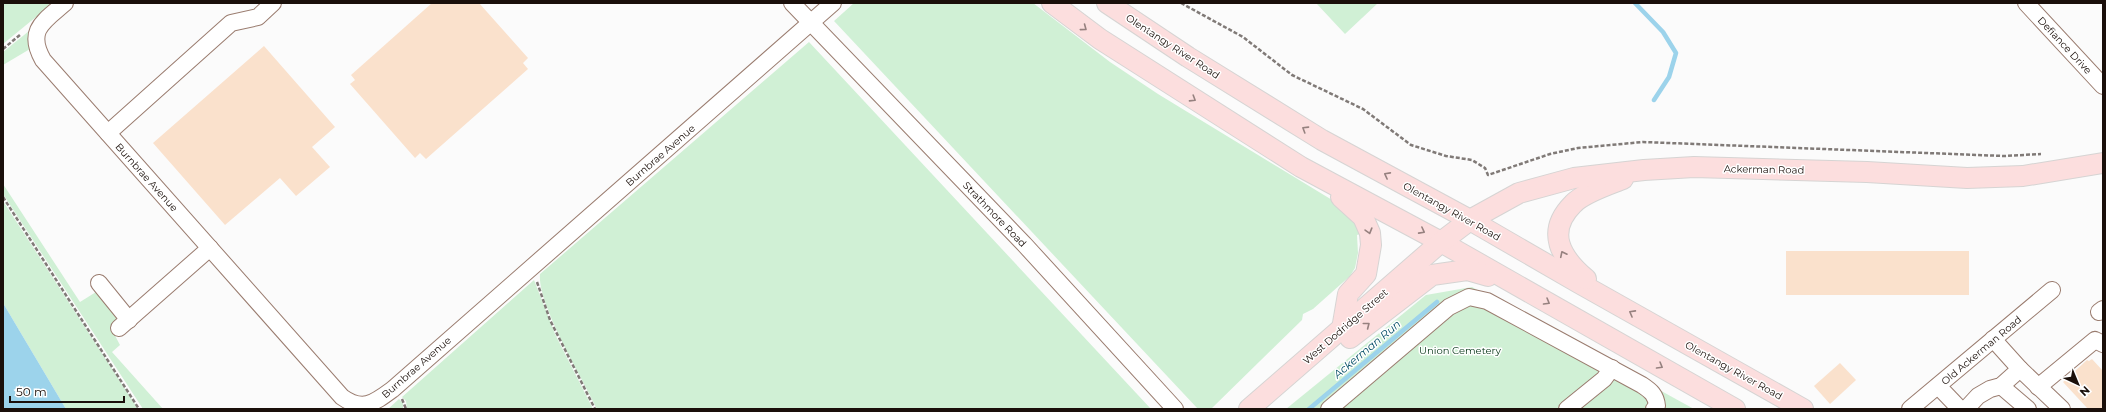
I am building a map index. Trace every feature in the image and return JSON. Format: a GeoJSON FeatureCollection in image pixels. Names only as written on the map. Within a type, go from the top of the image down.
{"type":"FeatureCollection","features":[{"type":"Feature","properties":{"kind":"main road"},"geometry":{"type":"LineString","coordinates":[[1052,3],[1100,39],[1301,167],[1441,242],[1735,409]]}},
{"type":"Feature","properties":{"kind":"main road","name":"Olentangy River Road"},"geometry":{"type":"LineString","coordinates":[[1107,3],[1188,57],[1322,140],[1470,220],[1803,409]]}},
{"type":"Feature","properties":{"kind":"main road","name":"Ackerman Road"},"geometry":{"type":"LineString","coordinates":[[1441,242],[1470,220],[1519,193],[1574,178],[1644,170],[1694,167],[1867,172],[1967,178],[2023,176],[2103,163]]}},
{"type":"Feature","properties":{"kind":"main road"},"geometry":{"type":"LineString","coordinates":[[1301,167],[1355,208],[1363,217],[1370,233],[1370,257],[1366,274],[1348,294],[1342,329]]}},
{"type":"Feature","properties":{"kind":"main road"},"geometry":{"type":"LineString","coordinates":[[1610,300],[1576,270],[1564,257],[1559,244],[1557,230],[1573,203],[1596,190],[1644,170]]}},
{"type":"Feature","properties":{"kind":"main road","name":"West Dodridge Street"},"geometry":{"type":"LineString","coordinates":[[1250,408],[1441,242]]}},
{"type":"Feature","properties":{"kind":"main road"},"geometry":{"type":"LineString","coordinates":[[1298,366],[1338,347],[1432,275],[1467,270],[1513,283]]}},
{"type":"Feature","properties":{"kind":"street","name":"Burnbrae Avenue"},"geometry":{"type":"LineString","coordinates":[[65,3],[40,24],[36,36],[37,49],[43,60],[342,396],[355,405],[369,407],[393,389],[833,3]]}},
{"type":"Feature","properties":{"kind":"street"},"geometry":{"type":"LineString","coordinates":[[108,133],[231,23],[258,17],[273,3]]}},
{"type":"Feature","properties":{"kind":"street","name":"Strathmore Road"},"geometry":{"type":"LineString","coordinates":[[792,3],[1029,249],[1176,409]]}},
{"type":"Feature","properties":{"kind":"street","name":"Defiance Drive"},"geometry":{"type":"LineString","coordinates":[[2026,3],[2103,86]]}},
{"type":"Feature","properties":{"kind":"street"},"geometry":{"type":"LineString","coordinates":[[99,283],[124,324],[210,248]]}},
{"type":"Feature","properties":{"kind":"street","name":"Old Ackerman Road"},"geometry":{"type":"LineString","coordinates":[[1910,409],[2052,290]]}},
{"type":"Feature","properties":{"kind":"street"},"geometry":{"type":"LineString","coordinates":[[1329,409],[1449,307],[1469,297],[1487,301],[1612,368],[1651,391],[1656,398],[1657,406],[1654,409]]}},
{"type":"Feature","properties":{"kind":"street"},"geometry":{"type":"LineString","coordinates":[[1994,339],[2020,369],[2060,409]]}},
{"type":"Feature","properties":{"kind":"street"},"geometry":{"type":"LineString","coordinates":[[2041,389],[2095,340],[2103,344]]}},
{"type":"Feature","properties":{"kind":"street"},"geometry":{"type":"LineString","coordinates":[[2041,389],[2084,356],[2096,352],[2103,354]]}},
{"type":"Feature","properties":{"kind":"street"},"geometry":{"type":"LineString","coordinates":[[1567,409],[1604,379],[1612,368]]}},
{"type":"Feature","properties":{"kind":"street"},"geometry":{"type":"LineString","coordinates":[[1966,409],[1978,396],[1990,389],[2001,386],[2020,369]]}},
{"type":"Feature","properties":{"kind":"street"},"geometry":{"type":"LineString","coordinates":[[1938,386],[1960,409]]}},
{"type":"Feature","properties":{"kind":"street"},"geometry":{"type":"LineString","coordinates":[[2001,386],[2028,409]]}},
{"type":"Feature","properties":{"kind":"path"},"geometry":{"type":"LineString","coordinates":[[1181,3],[1243,37],[1292,75],[1363,109],[1411,145],[1446,156],[1472,160],[1485,168],[1488,175]]}},
{"type":"Feature","properties":{"kind":"path"},"geometry":{"type":"LineString","coordinates":[[3,197],[139,409]]}},
{"type":"Feature","properties":{"kind":"path"},"geometry":{"type":"LineString","coordinates":[[534,264],[538,284],[550,320],[585,386],[595,409]]}},
{"type":"Feature","properties":{"kind":"green space"},"geometry":{"type":"Polygon","coordinates":[[[3,3],[53,3],[3,44],[3,3]]]}},
{"type":"Feature","properties":{"kind":"green space"},"geometry":{"type":"Polygon","coordinates":[[[854,3],[1033,3],[1110,62],[1158,94],[1342,206],[1362,233],[1357,235],[1358,253],[1355,268],[1350,276],[1313,309],[1303,314],[1302,320],[1211,409],[1198,409],[834,21],[854,3]]]}},
{"type":"Feature","properties":{"kind":"green space"},"geometry":{"type":"Polygon","coordinates":[[[1316,3],[1378,3],[1345,34],[1316,3]]]}},
{"type":"Feature","properties":{"kind":"green space"},"geometry":{"type":"Polygon","coordinates":[[[29,31],[30,49],[3,65],[3,52],[29,31]]]}},
{"type":"Feature","properties":{"kind":"green space"},"geometry":{"type":"Polygon","coordinates":[[[809,42],[1151,409],[597,409],[553,322],[541,287],[540,274],[809,42]]]}},
{"type":"Feature","properties":{"kind":"green space"},"geometry":{"type":"Polygon","coordinates":[[[3,184],[80,302],[96,292],[119,317],[112,330],[120,345],[112,352],[163,409],[143,409],[3,194],[3,184]]]}},
{"type":"Feature","properties":{"kind":"green space"},"geometry":{"type":"Polygon","coordinates":[[[3,201],[138,409],[66,409],[3,303],[3,201]]]}},
{"type":"Feature","properties":{"kind":"green space"},"geometry":{"type":"Polygon","coordinates":[[[534,280],[555,334],[593,409],[407,409],[406,401],[402,397],[534,280]]]}},
{"type":"Feature","properties":{"kind":"green space","name":"Union Cemetery"},"geometry":{"type":"Polygon","coordinates":[[[1472,287],[1694,409],[1286,409],[1426,295],[1472,287]]]}},
{"type":"Feature","properties":{"kind":"green space"},"geometry":{"type":"Polygon","coordinates":[[[399,399],[403,403],[403,409],[388,409],[399,399]]]}},
{"type":"Feature","properties":{"kind":"water"},"geometry":{"type":"Polygon","coordinates":[[[3,303],[66,409],[3,409],[3,303]]]}},
{"type":"Feature","properties":{"kind":"building"},"geometry":{"type":"Polygon","coordinates":[[[432,3],[479,3],[528,58],[523,63],[528,69],[426,159],[420,153],[415,158],[350,84],[355,80],[351,75],[432,3]]]}},
{"type":"Feature","properties":{"kind":"building"},"geometry":{"type":"Polygon","coordinates":[[[264,46],[335,127],[312,147],[330,167],[296,196],[280,178],[225,225],[153,143],[264,46]]]}},
{"type":"Feature","properties":{"kind":"building"},"geometry":{"type":"Polygon","coordinates":[[[1786,251],[1969,251],[1969,295],[1786,295],[1786,251]]]}},
{"type":"Feature","properties":{"kind":"building"},"geometry":{"type":"Polygon","coordinates":[[[2092,359],[2103,371],[2103,409],[2088,409],[2063,382],[2087,360],[2089,361],[2092,359]]]}},
{"type":"Feature","properties":{"kind":"building"},"geometry":{"type":"Polygon","coordinates":[[[1840,363],[1856,380],[1830,404],[1814,386],[1840,363]]]}},
{"type":"Feature","properties":{"kind":"waterway","name":"Ackerman Run"},"geometry":{"type":"LineString","coordinates":[[1635,3],[1663,32],[1676,53],[1669,77],[1654,100]]}},
{"type":"Feature","properties":{"kind":"waterway","name":"Ackerman Run"},"geometry":{"type":"LineString","coordinates":[[1309,409],[1437,302]]}}]}
